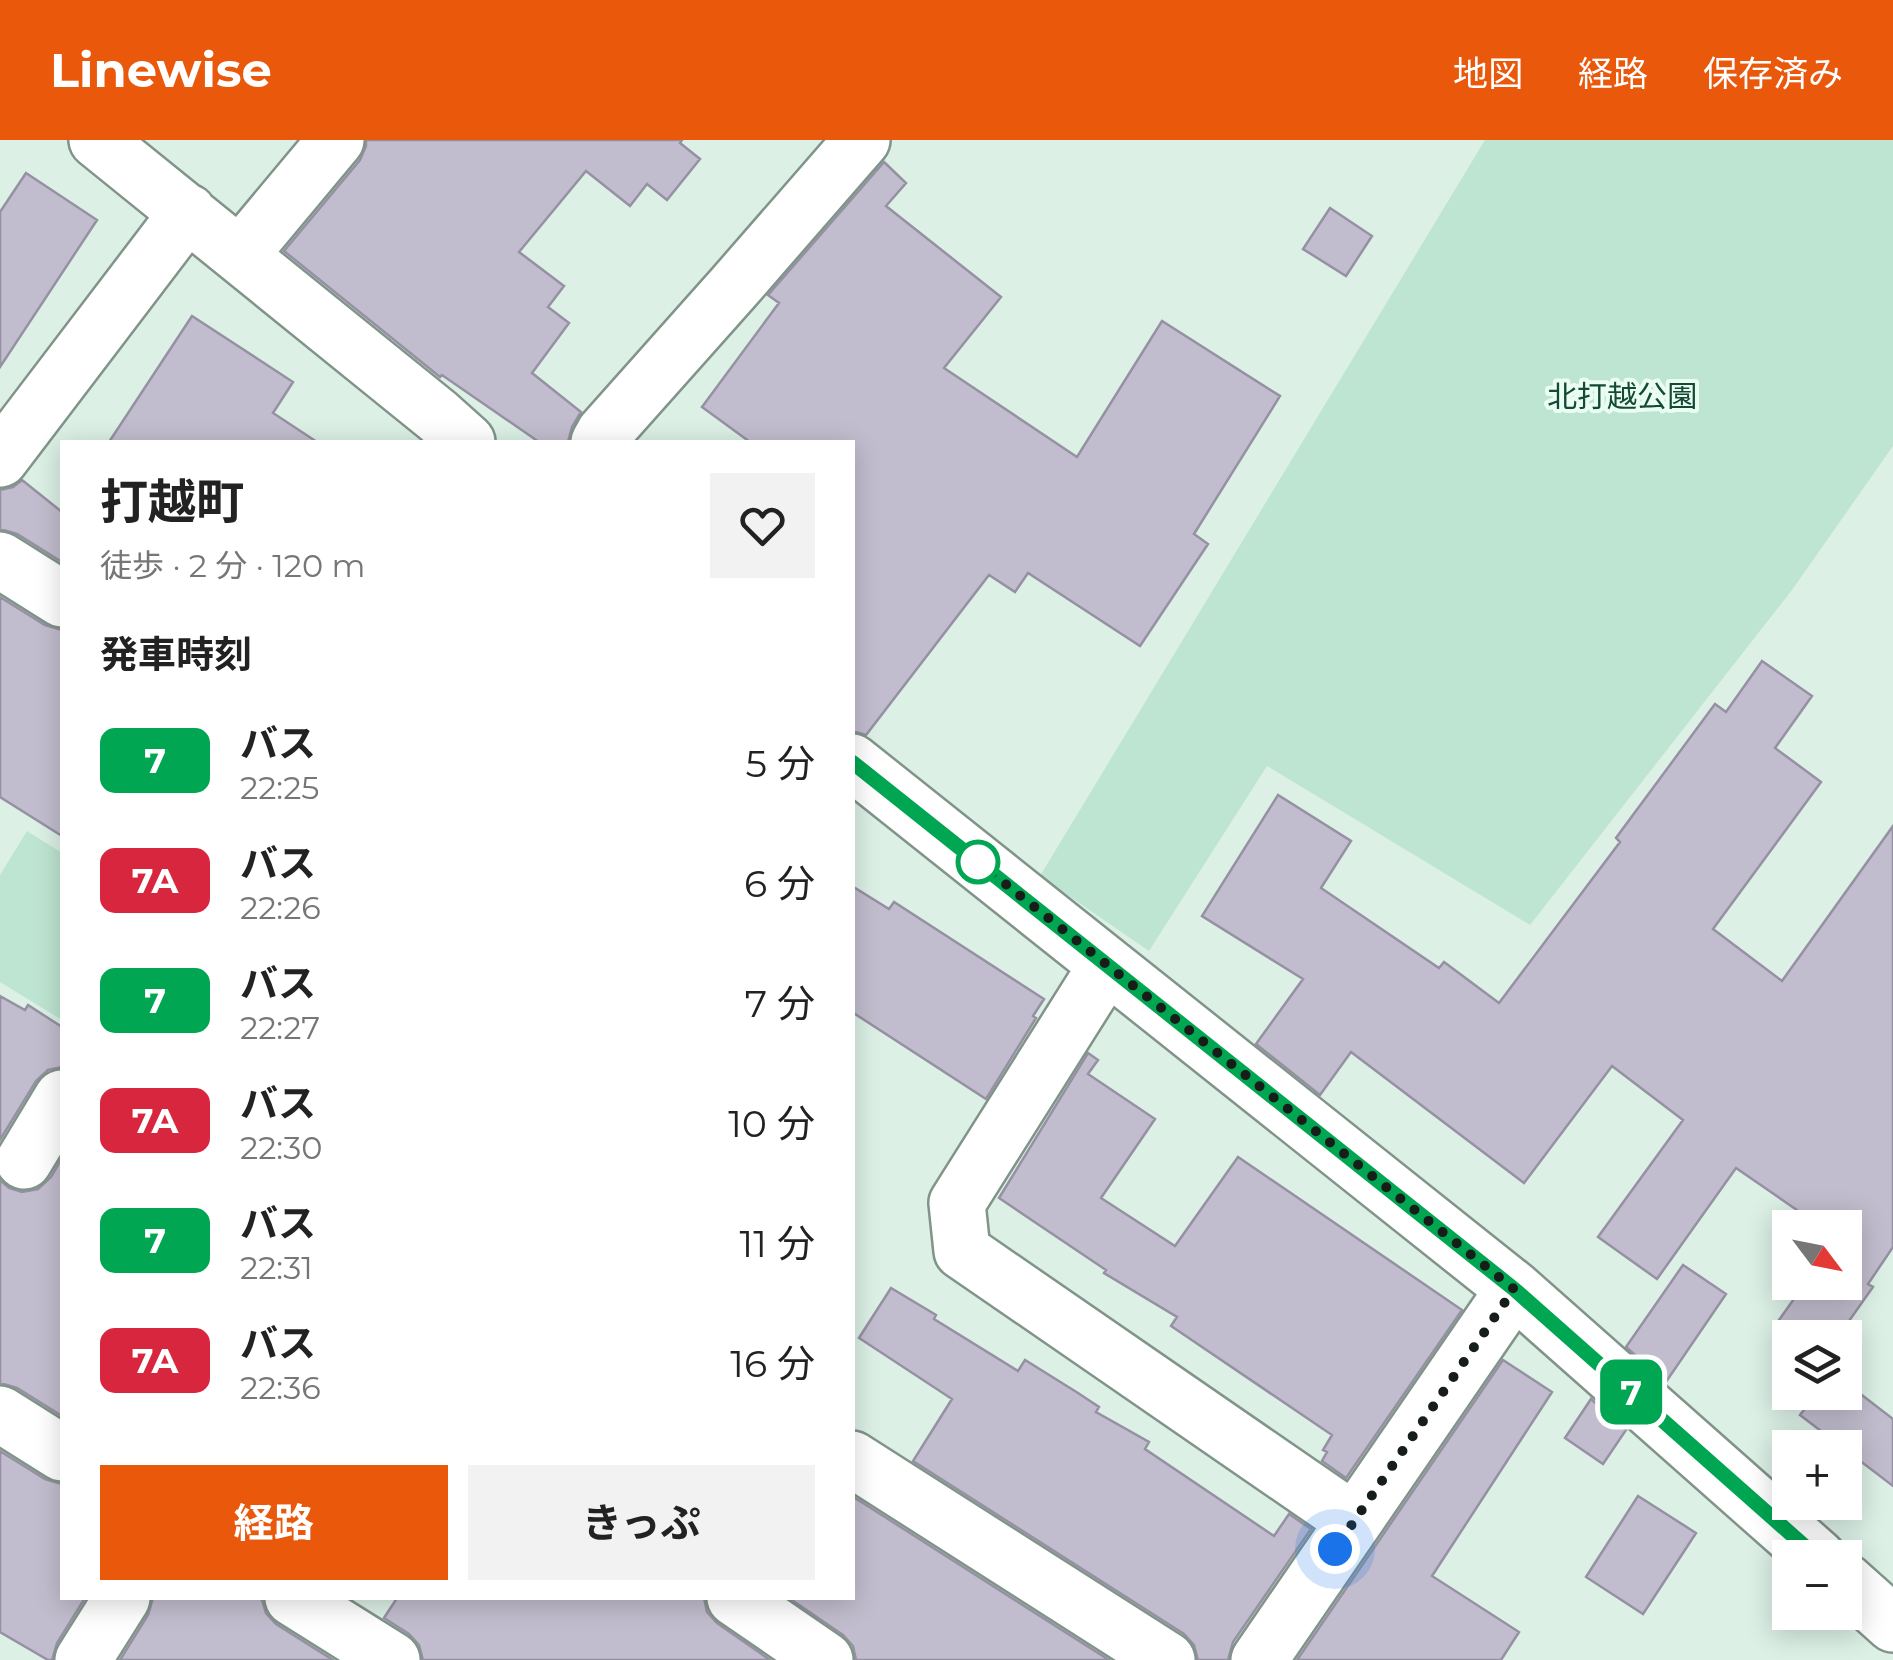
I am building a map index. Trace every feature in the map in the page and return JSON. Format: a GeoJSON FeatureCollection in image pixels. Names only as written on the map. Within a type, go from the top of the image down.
{"type":"FeatureCollection","features":[{"type":"Feature","properties":{"kind":"street"},"geometry":{"type":"LineString","coordinates":[[240,255],[336,140]]}},
{"type":"Feature","properties":{"kind":"street"},"geometry":{"type":"LineString","coordinates":[[600,440],[862,140]]}},
{"type":"Feature","properties":{"kind":"street"},"geometry":{"type":"LineString","coordinates":[[122,148],[188,212],[442,434]]}},
{"type":"Feature","properties":{"kind":"street"},"geometry":{"type":"LineString","coordinates":[[0,459],[188,212]]}},
{"type":"Feature","properties":{"kind":"street"},"geometry":{"type":"LineString","coordinates":[[0,560],[60,599]]}},
{"type":"Feature","properties":{"kind":"street"},"geometry":{"type":"LineString","coordinates":[[855,764],[1514,1289],[1798,1540]]}},
{"type":"Feature","properties":{"kind":"street"},"geometry":{"type":"LineString","coordinates":[[1107,965],[956,1203],[962,1251],[1354,1522]]}},
{"type":"Feature","properties":{"kind":"street"},"geometry":{"type":"LineString","coordinates":[[29,1164],[60,1102]]}},
{"type":"Feature","properties":{"kind":"street"},"geometry":{"type":"LineString","coordinates":[[1259,1660],[1514,1289]]}},
{"type":"Feature","properties":{"kind":"street"},"geometry":{"type":"LineString","coordinates":[[0,1414],[60,1452]]}},
{"type":"Feature","properties":{"kind":"street"},"geometry":{"type":"LineString","coordinates":[[855,1461],[1167,1660]]}},
{"type":"Feature","properties":{"kind":"street"},"geometry":{"type":"LineString","coordinates":[[1862,1596],[1893,1624]]}},
{"type":"Feature","properties":{"kind":"street"},"geometry":{"type":"LineString","coordinates":[[83,1660],[121,1600]]}},
{"type":"Feature","properties":{"kind":"street"},"geometry":{"type":"LineString","coordinates":[[296,1600],[392,1660]]}},
{"type":"Feature","properties":{"kind":"street"},"geometry":{"type":"LineString","coordinates":[[739,1600],[825,1660]]}},
{"type":"Feature","properties":{"kind":"green space","name":"北打越公園"},"geometry":{"type":"Polygon","coordinates":[[[1485,140],[1893,140],[1893,446],[1792,590],[1530,925],[1267,766],[1149,951],[1040,876],[1485,140]]]}},
{"type":"Feature","properties":{"kind":"green space"},"geometry":{"type":"Polygon","coordinates":[[[27,831],[60,852],[60,1019],[0,982],[0,875],[27,831]]]}},
{"type":"Feature","properties":{"kind":"building"},"geometry":{"type":"Polygon","coordinates":[[[366,140],[682,140],[680,143],[700,159],[667,200],[647,184],[630,206],[586,171],[519,252],[564,286],[548,307],[569,323],[532,373],[581,412],[569,440],[536,440],[440,377],[284,251],[360,160],[366,140]]]}},
{"type":"Feature","properties":{"kind":"building"},"geometry":{"type":"Polygon","coordinates":[[[884,162],[906,183],[886,206],[1001,297],[944,368],[1077,457],[1162,321],[1280,396],[1194,534],[1208,544],[1140,646],[1028,573],[1015,592],[989,575],[866,735],[855,732],[855,440],[747,440],[702,407],[779,303],[768,295],[884,162]]]}},
{"type":"Feature","properties":{"kind":"building"},"geometry":{"type":"Polygon","coordinates":[[[26,173],[97,220],[0,367],[0,212],[26,173]]]}},
{"type":"Feature","properties":{"kind":"building"},"geometry":{"type":"Polygon","coordinates":[[[1330,208],[1372,236],[1346,276],[1303,249],[1330,208]]]}},
{"type":"Feature","properties":{"kind":"building"},"geometry":{"type":"Polygon","coordinates":[[[192,316],[293,382],[273,413],[314,440],[110,440],[192,316]]]}},
{"type":"Feature","properties":{"kind":"building"},"geometry":{"type":"Polygon","coordinates":[[[22,480],[60,510],[60,561],[17,534],[0,529],[0,490],[22,480]]]}},
{"type":"Feature","properties":{"kind":"building"},"geometry":{"type":"Polygon","coordinates":[[[0,597],[45,625],[60,629],[60,835],[0,797],[0,597]]]}},
{"type":"Feature","properties":{"kind":"building"},"geometry":{"type":"Polygon","coordinates":[[[1762,661],[1812,696],[1775,748],[1821,782],[1713,929],[1782,981],[1893,826],[1893,1247],[1868,1284],[1873,1287],[1850,1320],[1779,1320],[1793,1300],[1862,1300],[1862,1210],[1797,1210],[1736,1168],[1657,1279],[1598,1237],[1683,1120],[1612,1066],[1524,1183],[1351,1052],[1320,1095],[1256,1044],[1303,979],[1202,916],[1278,795],[1351,841],[1321,888],[1439,968],[1444,962],[1499,1003],[1620,842],[1616,838],[1715,704],[1726,712],[1762,661]]]}},
{"type":"Feature","properties":{"kind":"building"},"geometry":{"type":"Polygon","coordinates":[[[855,888],[889,909],[894,902],[1044,999],[986,1099],[855,1014],[855,888]]]}},
{"type":"Feature","properties":{"kind":"building"},"geometry":{"type":"Polygon","coordinates":[[[0,996],[25,1010],[28,1005],[60,1026],[60,1067],[48,1070],[36,1081],[0,1140],[0,996]]]}},
{"type":"Feature","properties":{"kind":"building"},"geometry":{"type":"Polygon","coordinates":[[[1088,1053],[1098,1060],[1088,1074],[1155,1119],[1101,1198],[1175,1246],[1238,1157],[1462,1310],[1346,1478],[1322,1461],[1327,1452],[1323,1450],[1332,1435],[1171,1326],[1177,1317],[1104,1273],[1106,1270],[999,1198],[1088,1053]]]}},
{"type":"Feature","properties":{"kind":"building"},"geometry":{"type":"Polygon","coordinates":[[[60,1161],[60,1415],[17,1388],[0,1383],[0,1180],[22,1192],[38,1189],[60,1161]]]}},
{"type":"Feature","properties":{"kind":"building"},"geometry":{"type":"Polygon","coordinates":[[[1683,1265],[1726,1294],[1666,1382],[1626,1347],[1683,1265]]]}},
{"type":"Feature","properties":{"kind":"building"},"geometry":{"type":"Polygon","coordinates":[[[891,1288],[1018,1371],[1025,1360],[1078,1393],[1099,1407],[1096,1412],[1149,1442],[1145,1449],[1274,1536],[1289,1514],[1311,1529],[1233,1642],[1228,1660],[1198,1660],[1194,1645],[1184,1634],[913,1461],[952,1399],[859,1338],[891,1288]]]}},
{"type":"Feature","properties":{"kind":"building"},"geometry":{"type":"Polygon","coordinates":[[[1503,1360],[1552,1392],[1432,1576],[1519,1632],[1501,1660],[1297,1660],[1503,1360]]]}},
{"type":"Feature","properties":{"kind":"building"},"geometry":{"type":"Polygon","coordinates":[[[1862,1395],[1893,1419],[1893,1486],[1862,1462],[1862,1430],[1820,1430],[1800,1415],[1804,1410],[1862,1410],[1862,1395]]]}},
{"type":"Feature","properties":{"kind":"building"},"geometry":{"type":"Polygon","coordinates":[[[1591,1399],[1626,1430],[1603,1464],[1565,1438],[1591,1399]]]}},
{"type":"Feature","properties":{"kind":"building"},"geometry":{"type":"Polygon","coordinates":[[[0,1451],[45,1479],[60,1483],[60,1600],[84,1600],[57,1643],[52,1660],[0,1632],[0,1451]]]}},
{"type":"Feature","properties":{"kind":"building"},"geometry":{"type":"Polygon","coordinates":[[[1638,1496],[1696,1533],[1643,1614],[1586,1577],[1638,1496]]]}},
{"type":"Feature","properties":{"kind":"building"},"geometry":{"type":"Polygon","coordinates":[[[855,1498],[1109,1660],[856,1660],[853,1646],[792,1600],[855,1600],[855,1498]]]}},
{"type":"Feature","properties":{"kind":"building"},"geometry":{"type":"Polygon","coordinates":[[[152,1600],[262,1600],[266,1613],[276,1624],[333,1660],[120,1660],[148,1615],[152,1600]]]}},
{"type":"Feature","properties":{"kind":"building"},"geometry":{"type":"Polygon","coordinates":[[[396,1600],[704,1600],[707,1612],[717,1623],[770,1660],[423,1660],[419,1645],[409,1634],[384,1618],[396,1600]]]}},
{"type":"Feature","properties":{"kind":"bus line","name":"7"},"geometry":{"type":"LineString","coordinates":[[855,764],[1514,1289],[1798,1540]]}},
{"type":"Feature","properties":{"kind":"route"},"geometry":{"type":"LineString","coordinates":[[978,862],[1514,1289],[1335,1549]]}}]}
